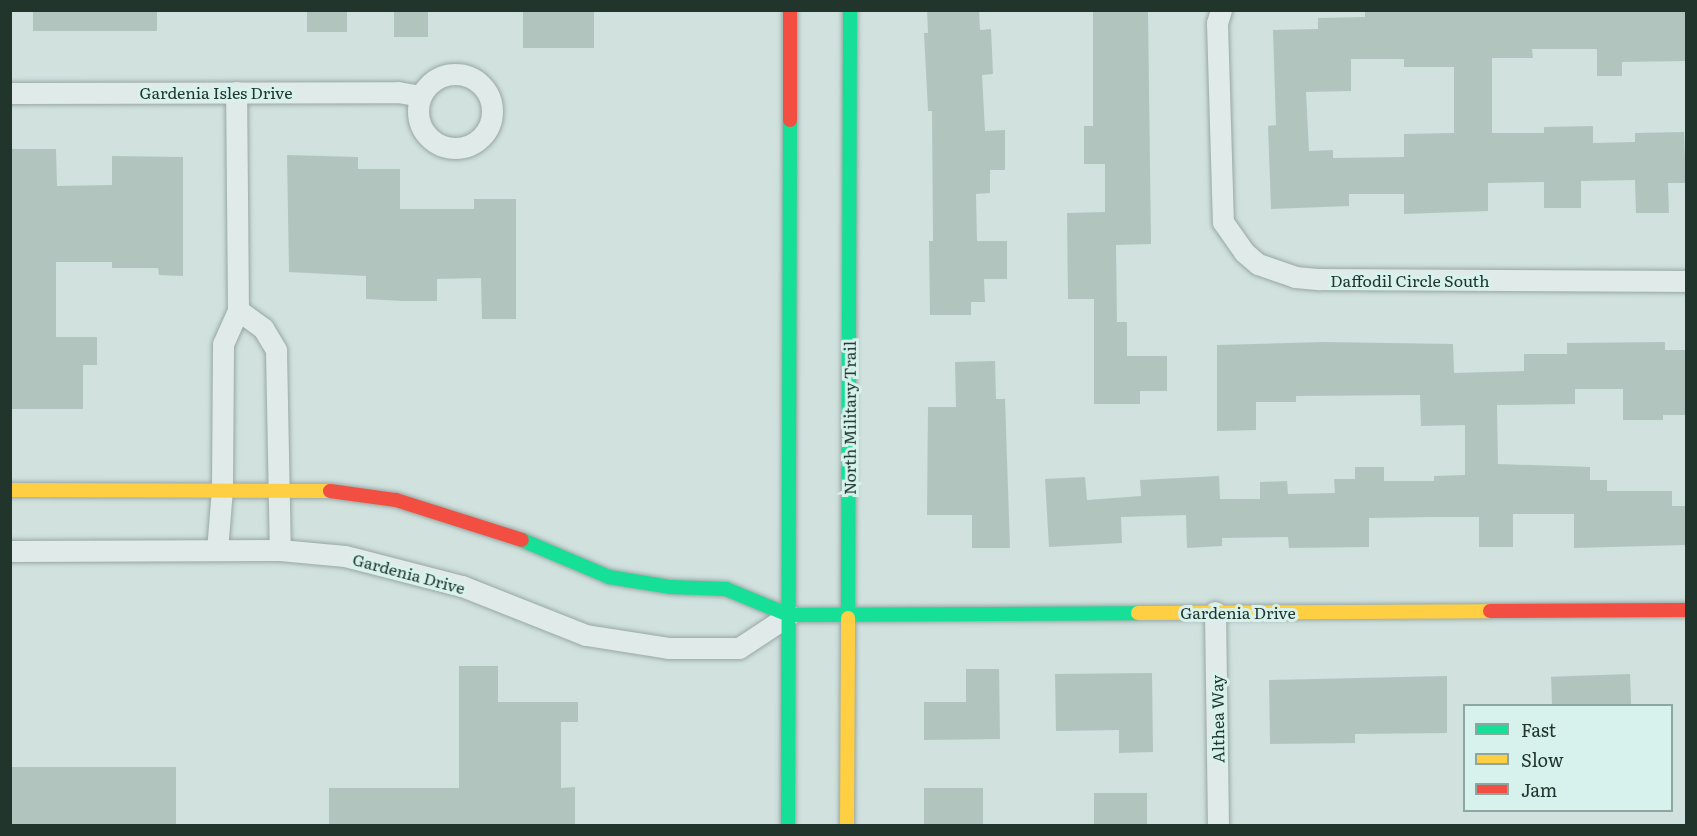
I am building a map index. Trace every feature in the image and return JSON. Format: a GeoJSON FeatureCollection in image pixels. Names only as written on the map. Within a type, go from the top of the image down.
{"type":"FeatureCollection","features":[{"type":"Feature","properties":{"kind":"street"},"geometry":{"type":"LineString","coordinates":[[788,825],[790,10]]}},
{"type":"Feature","properties":{"kind":"street","name":"North Military Trail"},"geometry":{"type":"LineString","coordinates":[[847,825],[850,10]]}},
{"type":"Feature","properties":{"kind":"street","name":"Daffodil Circle South"},"geometry":{"type":"LineString","coordinates":[[1221,10],[1217,23],[1223,222],[1244,252],[1258,264],[1295,277],[1686,281]]}},
{"type":"Feature","properties":{"kind":"street"},"geometry":{"type":"LineString","coordinates":[[217,550],[222,489],[222,344],[238,310],[236,92]]}},
{"type":"Feature","properties":{"kind":"street","name":"Gardenia Isles Drive"},"geometry":{"type":"LineString","coordinates":[[10,93],[398,92],[421,96]]}},
{"type":"Feature","properties":{"kind":"street"},"geometry":{"type":"LineString","coordinates":[[238,310],[263,328],[276,350],[280,550]]}},
{"type":"Feature","properties":{"kind":"street","name":"Gardenia Drive"},"geometry":{"type":"LineString","coordinates":[[10,489],[321,490],[396,500],[498,530],[609,577],[671,586],[726,589],[789,615],[1686,610]]}},
{"type":"Feature","properties":{"kind":"street","name":"Gardenia Drive"},"geometry":{"type":"LineString","coordinates":[[10,551],[280,550],[345,556],[462,586],[586,635],[668,648],[740,648],[789,615]]}},
{"type":"Feature","properties":{"kind":"street","name":"Althea Way"},"geometry":{"type":"LineString","coordinates":[[1215,612],[1218,825]]}},
{"type":"Feature","properties":{"kind":"building"},"geometry":{"type":"Polygon","coordinates":[[[33,10],[157,10],[157,31],[33,31],[33,10]]]}},
{"type":"Feature","properties":{"kind":"building"},"geometry":{"type":"Polygon","coordinates":[[[307,10],[347,10],[347,32],[307,32],[307,10]]]}},
{"type":"Feature","properties":{"kind":"building"},"geometry":{"type":"Polygon","coordinates":[[[394,10],[428,10],[428,37],[394,37],[394,10]]]}},
{"type":"Feature","properties":{"kind":"building"},"geometry":{"type":"Polygon","coordinates":[[[523,10],[594,10],[594,48],[523,48],[523,10]]]}},
{"type":"Feature","properties":{"kind":"building"},"geometry":{"type":"Polygon","coordinates":[[[927,10],[979,10],[980,30],[991,29],[993,74],[982,75],[985,131],[1005,130],[1005,170],[990,170],[990,193],[976,194],[977,241],[1007,241],[1007,279],[984,279],[985,302],[971,302],[971,315],[930,315],[929,241],[933,241],[932,111],[928,111],[924,33],[928,33],[927,10]]]}},
{"type":"Feature","properties":{"kind":"building"},"geometry":{"type":"Polygon","coordinates":[[[1093,10],[1148,10],[1151,244],[1116,245],[1117,322],[1127,322],[1127,356],[1167,356],[1167,391],[1140,391],[1140,404],[1094,404],[1094,299],[1068,299],[1067,213],[1105,212],[1105,164],[1084,164],[1084,126],[1093,126],[1093,10]]]}},
{"type":"Feature","properties":{"kind":"building"},"geometry":{"type":"Polygon","coordinates":[[[1365,10],[1686,10],[1686,61],[1622,62],[1622,76],[1597,76],[1597,49],[1532,49],[1533,58],[1492,58],[1492,133],[1544,133],[1544,127],[1593,126],[1593,143],[1635,142],[1635,133],[1684,132],[1686,183],[1668,183],[1669,213],[1636,213],[1635,180],[1581,181],[1581,208],[1544,208],[1544,182],[1488,183],[1488,211],[1404,214],[1404,194],[1349,194],[1349,206],[1271,209],[1268,126],[1276,125],[1273,30],[1318,29],[1318,18],[1365,17],[1365,10]],[[1351,59],[1351,91],[1306,92],[1309,151],[1333,150],[1333,158],[1404,157],[1404,134],[1454,133],[1454,67],[1404,67],[1404,59],[1351,59]]]}},
{"type":"Feature","properties":{"kind":"building"},"geometry":{"type":"Polygon","coordinates":[[[10,149],[56,149],[57,186],[112,185],[112,156],[183,157],[183,276],[159,275],[158,268],[112,268],[112,262],[56,262],[56,337],[97,337],[97,365],[83,365],[83,409],[10,409],[10,149]]]}},
{"type":"Feature","properties":{"kind":"building"},"geometry":{"type":"Polygon","coordinates":[[[287,155],[358,157],[358,169],[400,169],[400,209],[474,209],[474,199],[516,199],[516,319],[482,319],[481,278],[437,279],[437,301],[403,301],[366,299],[366,276],[289,272],[287,155]]]}},
{"type":"Feature","properties":{"kind":"building"},"geometry":{"type":"Polygon","coordinates":[[[1323,342],[1453,344],[1454,373],[1524,371],[1524,354],[1567,354],[1567,343],[1665,342],[1665,350],[1686,350],[1686,415],[1663,415],[1663,420],[1623,420],[1623,389],[1575,389],[1575,404],[1497,405],[1498,464],[1590,467],[1590,480],[1607,480],[1607,491],[1672,491],[1672,506],[1686,506],[1686,545],[1574,548],[1574,514],[1513,514],[1513,547],[1479,547],[1479,517],[1434,517],[1369,518],[1369,547],[1289,548],[1288,537],[1222,538],[1222,546],[1187,548],[1186,515],[1121,517],[1122,543],[1049,547],[1045,479],[1085,477],[1087,500],[1141,496],[1140,480],[1219,476],[1220,499],[1260,499],[1260,482],[1287,481],[1288,494],[1335,493],[1334,479],[1355,479],[1355,467],[1384,467],[1384,481],[1434,481],[1434,476],[1465,475],[1465,425],[1421,426],[1420,395],[1296,396],[1296,402],[1256,402],[1256,430],[1217,431],[1217,345],[1323,342]]]}},
{"type":"Feature","properties":{"kind":"building"},"geometry":{"type":"Polygon","coordinates":[[[995,361],[996,399],[1005,399],[1010,548],[972,548],[972,515],[927,515],[928,407],[956,407],[955,362],[995,361]]]}},
{"type":"Feature","properties":{"kind":"building"},"geometry":{"type":"Polygon","coordinates":[[[459,666],[498,666],[498,702],[578,702],[578,722],[561,722],[561,788],[575,787],[575,825],[329,825],[329,788],[459,788],[459,666]]]}},
{"type":"Feature","properties":{"kind":"building"},"geometry":{"type":"Polygon","coordinates":[[[966,669],[999,669],[1000,739],[924,740],[924,702],[966,702],[966,669]]]}},
{"type":"Feature","properties":{"kind":"building"},"geometry":{"type":"Polygon","coordinates":[[[1152,673],[1153,752],[1119,753],[1119,730],[1056,731],[1055,674],[1152,673]]]}},
{"type":"Feature","properties":{"kind":"building"},"geometry":{"type":"Polygon","coordinates":[[[1630,674],[1631,704],[1552,704],[1551,677],[1630,674]]]}},
{"type":"Feature","properties":{"kind":"building"},"geometry":{"type":"Polygon","coordinates":[[[1447,676],[1447,733],[1355,734],[1355,743],[1270,744],[1269,680],[1447,676]]]}},
{"type":"Feature","properties":{"kind":"building"},"geometry":{"type":"Polygon","coordinates":[[[10,767],[176,767],[176,825],[10,825],[10,767]]]}},
{"type":"Feature","properties":{"kind":"building"},"geometry":{"type":"Polygon","coordinates":[[[924,788],[983,788],[983,825],[924,825],[924,788]]]}},
{"type":"Feature","properties":{"kind":"building"},"geometry":{"type":"Polygon","coordinates":[[[1094,793],[1147,793],[1147,825],[1094,825],[1094,793]]]}},
{"type":"Feature","properties":{"kind":"traffic: fast"},"geometry":{"type":"LineString","coordinates":[[848,618],[850,10]]}},
{"type":"Feature","properties":{"kind":"traffic: fast"},"geometry":{"type":"LineString","coordinates":[[788,826],[790,120]]}},
{"type":"Feature","properties":{"kind":"traffic: fast"},"geometry":{"type":"LineString","coordinates":[[522,540],[609,577],[671,587],[726,589],[789,615],[1138,613]]}},
{"type":"Feature","properties":{"kind":"traffic: slow"},"geometry":{"type":"LineString","coordinates":[[10,490],[330,491]]}},
{"type":"Feature","properties":{"kind":"traffic: slow"},"geometry":{"type":"LineString","coordinates":[[1138,613],[1490,611]]}},
{"type":"Feature","properties":{"kind":"traffic: slow"},"geometry":{"type":"LineString","coordinates":[[847,826],[848,618]]}},
{"type":"Feature","properties":{"kind":"traffic: jam"},"geometry":{"type":"LineString","coordinates":[[790,10],[790,120]]}},
{"type":"Feature","properties":{"kind":"traffic: jam"},"geometry":{"type":"LineString","coordinates":[[330,491],[396,500],[522,540]]}},
{"type":"Feature","properties":{"kind":"traffic: jam"},"geometry":{"type":"LineString","coordinates":[[1490,611],[1686,610]]}}]}
